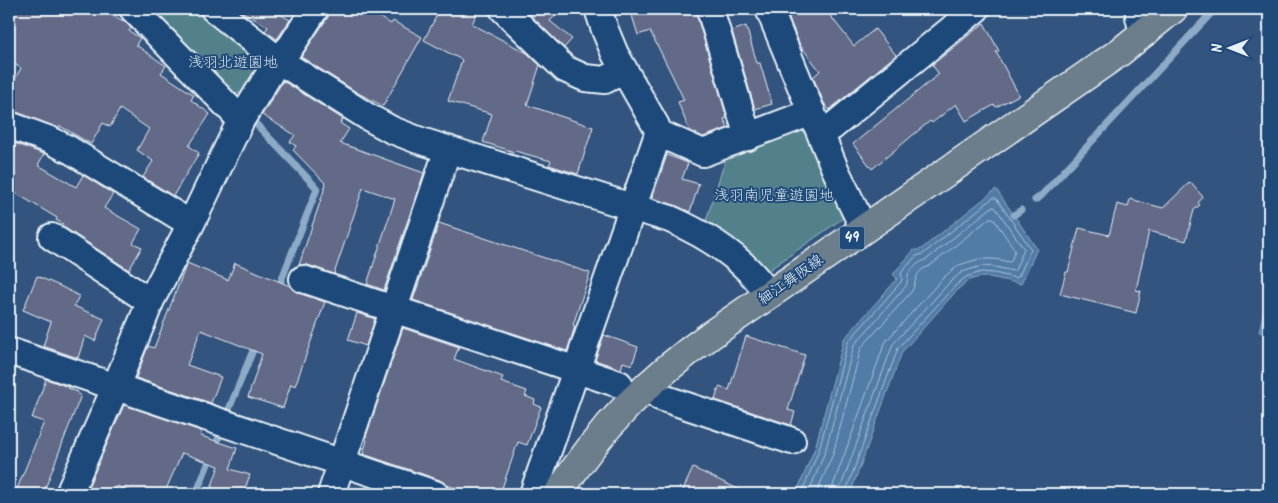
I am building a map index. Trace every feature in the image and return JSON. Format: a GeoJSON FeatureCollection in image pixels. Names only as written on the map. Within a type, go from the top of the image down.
{"type":"FeatureCollection","features":[{"type":"Feature","properties":{"kind":"main road","name":"細江舞阪線"},"geometry":{"type":"LineString","coordinates":[[558,494],[591,447],[628,404],[692,348],[1120,52],[1143,20],[1173,9]]}},
{"type":"Feature","properties":{"kind":"street"},"geometry":{"type":"LineString","coordinates":[[133,9],[241,120]]}},
{"type":"Feature","properties":{"kind":"street"},"geometry":{"type":"LineString","coordinates":[[214,9],[278,60],[380,123],[412,137],[448,149],[670,219],[709,238],[727,250],[759,280],[769,295]]}},
{"type":"Feature","properties":{"kind":"street"},"geometry":{"type":"LineString","coordinates":[[68,494],[116,386],[151,300],[241,120],[278,60],[291,46],[315,9]]}},
{"type":"Feature","properties":{"kind":"street"},"geometry":{"type":"LineString","coordinates":[[503,9],[565,69],[585,78],[605,80],[624,70]]}},
{"type":"Feature","properties":{"kind":"street"},"geometry":{"type":"LineString","coordinates":[[533,494],[658,133],[656,126],[612,46],[598,9]]}},
{"type":"Feature","properties":{"kind":"street"},"geometry":{"type":"LineString","coordinates":[[710,9],[748,136]]}},
{"type":"Feature","properties":{"kind":"street"},"geometry":{"type":"LineString","coordinates":[[769,9],[836,169],[864,230]]}},
{"type":"Feature","properties":{"kind":"street"},"geometry":{"type":"LineString","coordinates":[[658,133],[703,153],[748,136],[816,122],[832,127],[976,9]]}},
{"type":"Feature","properties":{"kind":"street"},"geometry":{"type":"LineString","coordinates":[[9,125],[50,140],[70,150],[190,224]]}},
{"type":"Feature","properties":{"kind":"street"},"geometry":{"type":"LineString","coordinates":[[331,494],[448,149]]}},
{"type":"Feature","properties":{"kind":"street"},"geometry":{"type":"LineString","coordinates":[[52,237],[151,300]]}},
{"type":"Feature","properties":{"kind":"street"},"geometry":{"type":"LineString","coordinates":[[303,279],[619,384]]}},
{"type":"Feature","properties":{"kind":"street"},"geometry":{"type":"LineString","coordinates":[[9,351],[435,494]]}},
{"type":"Feature","properties":{"kind":"street"},"geometry":{"type":"LineString","coordinates":[[648,385],[660,397],[792,441]]}},
{"type":"Feature","properties":{"kind":"green space","name":"浅羽北遊園地"},"geometry":{"type":"Polygon","coordinates":[[[150,9],[203,9],[257,52],[259,65],[241,93],[232,94],[150,9]]]}},
{"type":"Feature","properties":{"kind":"green space","name":"浅羽南児童遊園地"},"geometry":{"type":"Polygon","coordinates":[[[808,121],[849,214],[766,272],[705,224],[728,151],[808,121]]]}},
{"type":"Feature","properties":{"kind":"water"},"geometry":{"type":"Polygon","coordinates":[[[996,189],[1037,249],[1021,284],[981,277],[968,281],[958,289],[902,352],[850,494],[796,494],[815,448],[844,339],[897,279],[893,274],[914,250],[920,250],[996,189]]]}},
{"type":"Feature","properties":{"kind":"water"},"geometry":{"type":"Polygon","coordinates":[[[1269,287],[1269,334],[1259,332],[1269,287]]]}},
{"type":"Feature","properties":{"kind":"building"},"geometry":{"type":"Polygon","coordinates":[[[9,9],[101,9],[125,22],[131,28],[129,31],[140,38],[136,45],[166,66],[161,73],[194,95],[191,100],[210,114],[189,146],[199,153],[173,196],[143,177],[153,161],[137,150],[149,129],[120,109],[110,127],[103,123],[91,144],[60,126],[59,128],[9,110],[9,90],[21,68],[9,61],[9,9]]]}},
{"type":"Feature","properties":{"kind":"building"},"geometry":{"type":"Polygon","coordinates":[[[238,9],[272,9],[290,20],[277,39],[265,31],[268,27],[238,9]]]}},
{"type":"Feature","properties":{"kind":"building"},"geometry":{"type":"Polygon","coordinates":[[[330,9],[367,9],[391,24],[393,21],[422,37],[383,106],[358,93],[301,57],[328,17],[330,9]]]}},
{"type":"Feature","properties":{"kind":"building"},"geometry":{"type":"Polygon","coordinates":[[[440,9],[479,9],[472,24],[527,53],[540,65],[527,105],[593,127],[578,174],[549,165],[551,161],[483,142],[492,114],[448,101],[462,60],[424,40],[440,9]]]}},
{"type":"Feature","properties":{"kind":"building"},"geometry":{"type":"Polygon","coordinates":[[[524,9],[562,9],[550,21],[572,39],[564,48],[524,9]]]}},
{"type":"Feature","properties":{"kind":"building"},"geometry":{"type":"Polygon","coordinates":[[[630,9],[695,9],[727,118],[724,119],[728,128],[703,137],[689,130],[678,102],[684,100],[672,75],[650,31],[638,35],[630,9]]]}},
{"type":"Feature","properties":{"kind":"building"},"geometry":{"type":"Polygon","coordinates":[[[788,9],[825,9],[854,46],[875,29],[896,55],[829,110],[813,77],[820,71],[800,45],[786,11],[788,9]]]}},
{"type":"Feature","properties":{"kind":"building"},"geometry":{"type":"Polygon","coordinates":[[[984,23],[999,51],[996,52],[1019,95],[996,107],[994,105],[966,121],[956,104],[932,123],[930,121],[872,169],[853,144],[939,74],[932,65],[984,23]]]}},
{"type":"Feature","properties":{"kind":"building"},"geometry":{"type":"Polygon","coordinates":[[[746,26],[757,63],[760,63],[772,104],[755,109],[732,31],[746,26]]]}},
{"type":"Feature","properties":{"kind":"building"},"geometry":{"type":"Polygon","coordinates":[[[283,81],[343,119],[340,123],[349,129],[340,143],[424,173],[384,290],[367,284],[395,199],[363,188],[334,274],[308,265],[299,265],[326,184],[293,150],[296,146],[290,142],[295,135],[262,115],[283,81]]]}},
{"type":"Feature","properties":{"kind":"building"},"geometry":{"type":"Polygon","coordinates":[[[14,143],[44,154],[38,165],[76,187],[83,175],[113,194],[104,208],[141,229],[133,243],[142,247],[129,270],[62,226],[63,224],[56,220],[57,218],[9,189],[9,152],[14,143]]]}},
{"type":"Feature","properties":{"kind":"building"},"geometry":{"type":"Polygon","coordinates":[[[667,155],[688,163],[682,179],[699,184],[690,212],[652,198],[667,155]]]}},
{"type":"Feature","properties":{"kind":"building"},"geometry":{"type":"Polygon","coordinates":[[[1190,182],[1203,197],[1198,203],[1200,205],[1194,210],[1186,241],[1149,231],[1136,290],[1141,291],[1136,313],[1060,294],[1066,272],[1068,272],[1079,228],[1109,235],[1117,204],[1128,207],[1130,199],[1163,208],[1190,182]]]}},
{"type":"Feature","properties":{"kind":"building"},"geometry":{"type":"Polygon","coordinates":[[[439,223],[590,273],[573,325],[575,326],[567,351],[413,300],[439,223]]]}},
{"type":"Feature","properties":{"kind":"building"},"geometry":{"type":"Polygon","coordinates":[[[187,263],[228,280],[235,263],[290,286],[298,293],[325,302],[295,386],[291,384],[283,408],[248,397],[262,354],[201,330],[187,365],[221,377],[211,403],[136,378],[148,346],[154,348],[187,263]]]}},
{"type":"Feature","properties":{"kind":"building"},"geometry":{"type":"Polygon","coordinates":[[[37,276],[79,296],[74,306],[104,319],[95,341],[85,336],[78,358],[43,346],[51,322],[23,310],[37,276]]]}},
{"type":"Feature","properties":{"kind":"building"},"geometry":{"type":"Polygon","coordinates":[[[357,313],[375,319],[366,346],[348,340],[357,313]]]}},
{"type":"Feature","properties":{"kind":"building"},"geometry":{"type":"Polygon","coordinates":[[[403,328],[459,347],[454,359],[503,377],[501,382],[527,391],[525,396],[535,400],[534,404],[541,407],[527,445],[518,442],[500,494],[456,494],[458,489],[440,480],[363,454],[367,440],[365,439],[403,328]]]}},
{"type":"Feature","properties":{"kind":"building"},"geometry":{"type":"Polygon","coordinates":[[[604,335],[638,347],[632,365],[623,362],[621,369],[595,360],[604,335]]]}},
{"type":"Feature","properties":{"kind":"building"},"geometry":{"type":"Polygon","coordinates":[[[746,336],[805,355],[788,410],[795,412],[791,425],[715,400],[719,387],[729,390],[746,336]]]}},
{"type":"Feature","properties":{"kind":"building"},"geometry":{"type":"Polygon","coordinates":[[[46,379],[68,387],[81,395],[43,494],[15,494],[44,422],[32,418],[46,379]]]}},
{"type":"Feature","properties":{"kind":"building"},"geometry":{"type":"Polygon","coordinates":[[[124,405],[201,431],[201,436],[237,448],[230,469],[250,475],[243,494],[209,494],[219,466],[182,453],[164,494],[136,494],[117,486],[114,494],[85,494],[124,405]]]}},
{"type":"Feature","properties":{"kind":"building"},"geometry":{"type":"Polygon","coordinates":[[[693,468],[749,494],[681,494],[693,468]]]}},
{"type":"Feature","properties":{"kind":"waterway"},"geometry":{"type":"LineString","coordinates":[[1035,200],[1041,196],[1215,9]]}},
{"type":"Feature","properties":{"kind":"waterway"},"geometry":{"type":"LineString","coordinates":[[257,125],[317,189],[277,291]]}},
{"type":"Feature","properties":{"kind":"waterway"},"geometry":{"type":"LineString","coordinates":[[1014,215],[1021,210]]}},
{"type":"Feature","properties":{"kind":"waterway"},"geometry":{"type":"LineString","coordinates":[[227,414],[256,343]]}},
{"type":"Feature","properties":{"kind":"waterway"},"geometry":{"type":"LineString","coordinates":[[196,494],[220,434]]}}]}
